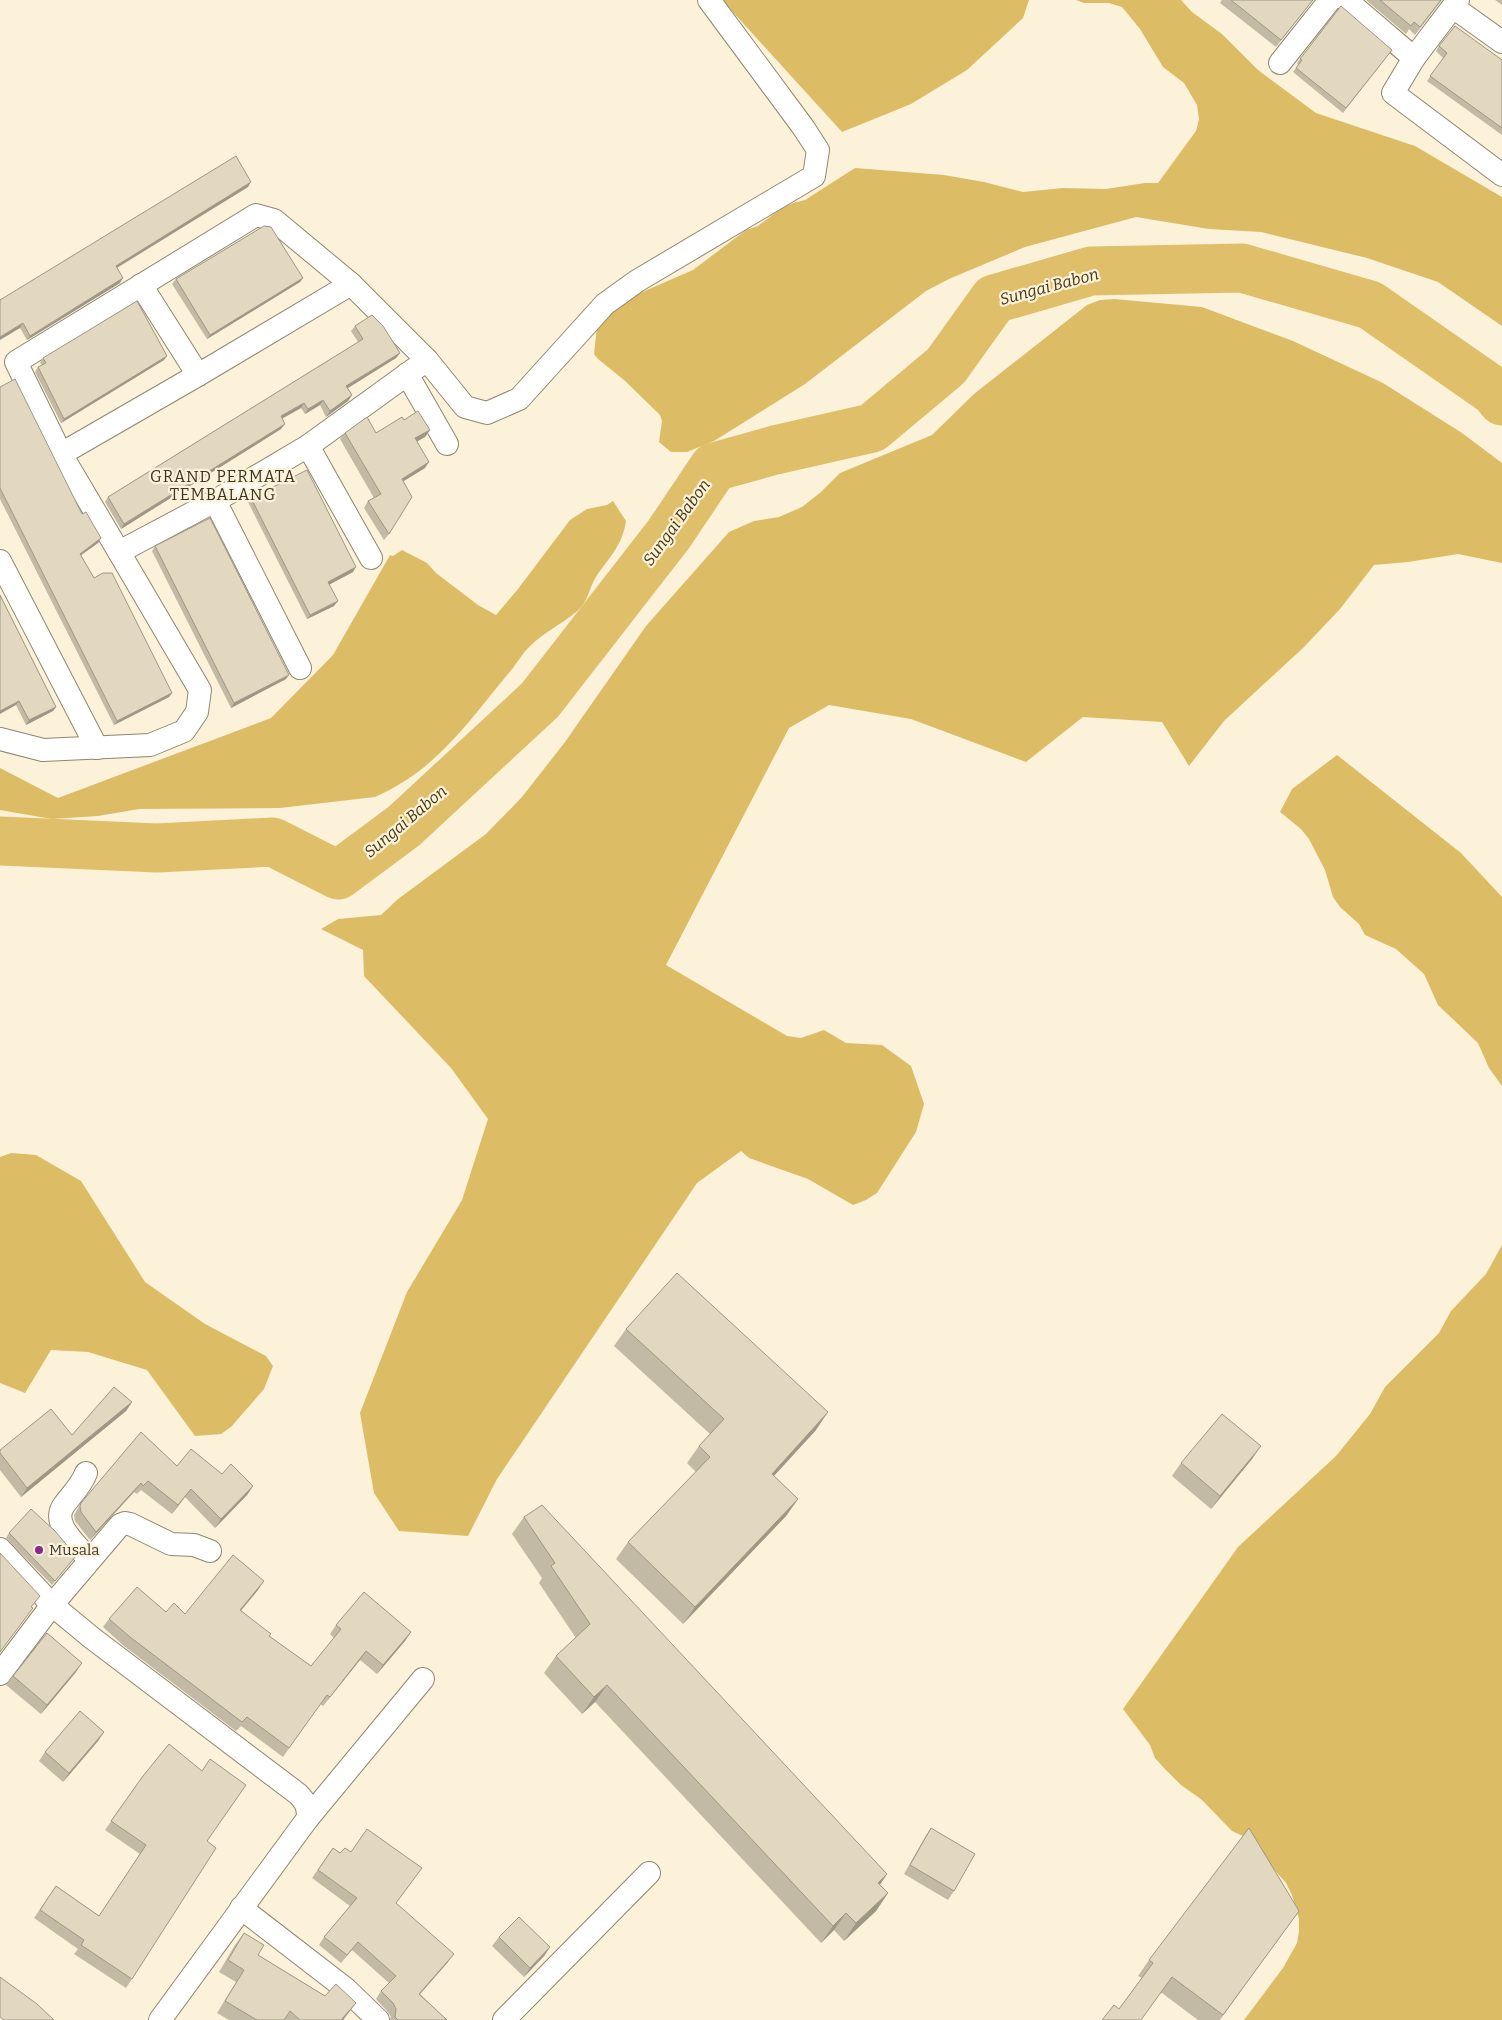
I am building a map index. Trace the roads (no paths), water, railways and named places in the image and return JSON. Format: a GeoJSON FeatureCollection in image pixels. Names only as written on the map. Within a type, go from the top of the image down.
{"type":"FeatureCollection","features":[{"type":"Feature","properties":{"kind":"street"},"geometry":{"type":"LineString","coordinates":[[0,739],[43,750],[150,745],[184,731],[197,712],[200,690],[8,366],[256,215],[274,220],[351,284],[427,360],[465,407],[487,413],[519,399],[606,304],[637,281],[814,176],[818,150],[709,0]]}},
{"type":"Feature","properties":{"kind":"street"},"geometry":{"type":"LineString","coordinates":[[1280,63],[1330,0]]}},
{"type":"Feature","properties":{"kind":"street"},"geometry":{"type":"LineString","coordinates":[[1346,0],[1414,58]]}},
{"type":"Feature","properties":{"kind":"street"},"geometry":{"type":"LineString","coordinates":[[1502,42],[1456,3],[1414,58],[1393,93],[1502,175]]}},
{"type":"Feature","properties":{"kind":"street"},"geometry":{"type":"LineString","coordinates":[[61,454],[351,284]]}},
{"type":"Feature","properties":{"kind":"street"},"geometry":{"type":"LineString","coordinates":[[141,285],[198,375]]}},
{"type":"Feature","properties":{"kind":"street"},"geometry":{"type":"LineString","coordinates":[[119,552],[215,501],[308,446],[427,360]]}},
{"type":"Feature","properties":{"kind":"street"},"geometry":{"type":"LineString","coordinates":[[406,374],[447,444]]}},
{"type":"Feature","properties":{"kind":"street"},"geometry":{"type":"LineString","coordinates":[[308,446],[371,558]]}},
{"type":"Feature","properties":{"kind":"street"},"geometry":{"type":"LineString","coordinates":[[215,501],[300,668]]}},
{"type":"Feature","properties":{"kind":"street"},"geometry":{"type":"LineString","coordinates":[[0,561],[97,748]]}},
{"type":"Feature","properties":{"kind":"street"},"geometry":{"type":"LineString","coordinates":[[86,1473],[75,1492],[61,1510],[59,1518],[64,1528],[89,1560]]}},
{"type":"Feature","properties":{"kind":"street"},"geometry":{"type":"LineString","coordinates":[[0,1674],[89,1560],[116,1529],[125,1523],[171,1544],[194,1545],[210,1552]]}},
{"type":"Feature","properties":{"kind":"street"},"geometry":{"type":"LineString","coordinates":[[0,1549],[52,1605],[92,1638],[298,1794],[308,1807],[308,1818]]}},
{"type":"Feature","properties":{"kind":"street"},"geometry":{"type":"LineString","coordinates":[[160,2020],[308,1818],[423,1680]]}},
{"type":"Feature","properties":{"kind":"street"},"geometry":{"type":"LineString","coordinates":[[504,2020],[649,1872]]}},
{"type":"Feature","properties":{"kind":"street"},"geometry":{"type":"LineString","coordinates":[[241,1908],[346,1990],[378,2020]]}},
{"type":"Feature","properties":{"kind":"waterway","name":"Sungai Babon"},"geometry":{"type":"LineString","coordinates":[[0,841],[157,848],[273,842],[338,875],[404,826],[540,700],[669,534],[714,467],[775,450],[872,428],[946,366],[994,299],[1091,271],[1242,268],[1370,305],[1495,392],[1502,401]]}},
{"type":"Feature","properties":{"kind":"place","name":"Musala"},"geometry":{"type":"Point","coordinates":[39,1550]}},
{"type":"Feature","properties":{"kind":"district","name":"GRAND PERMATA TEMBALANG"},"geometry":{"type":"Point","coordinates":[223,485]}}]}
